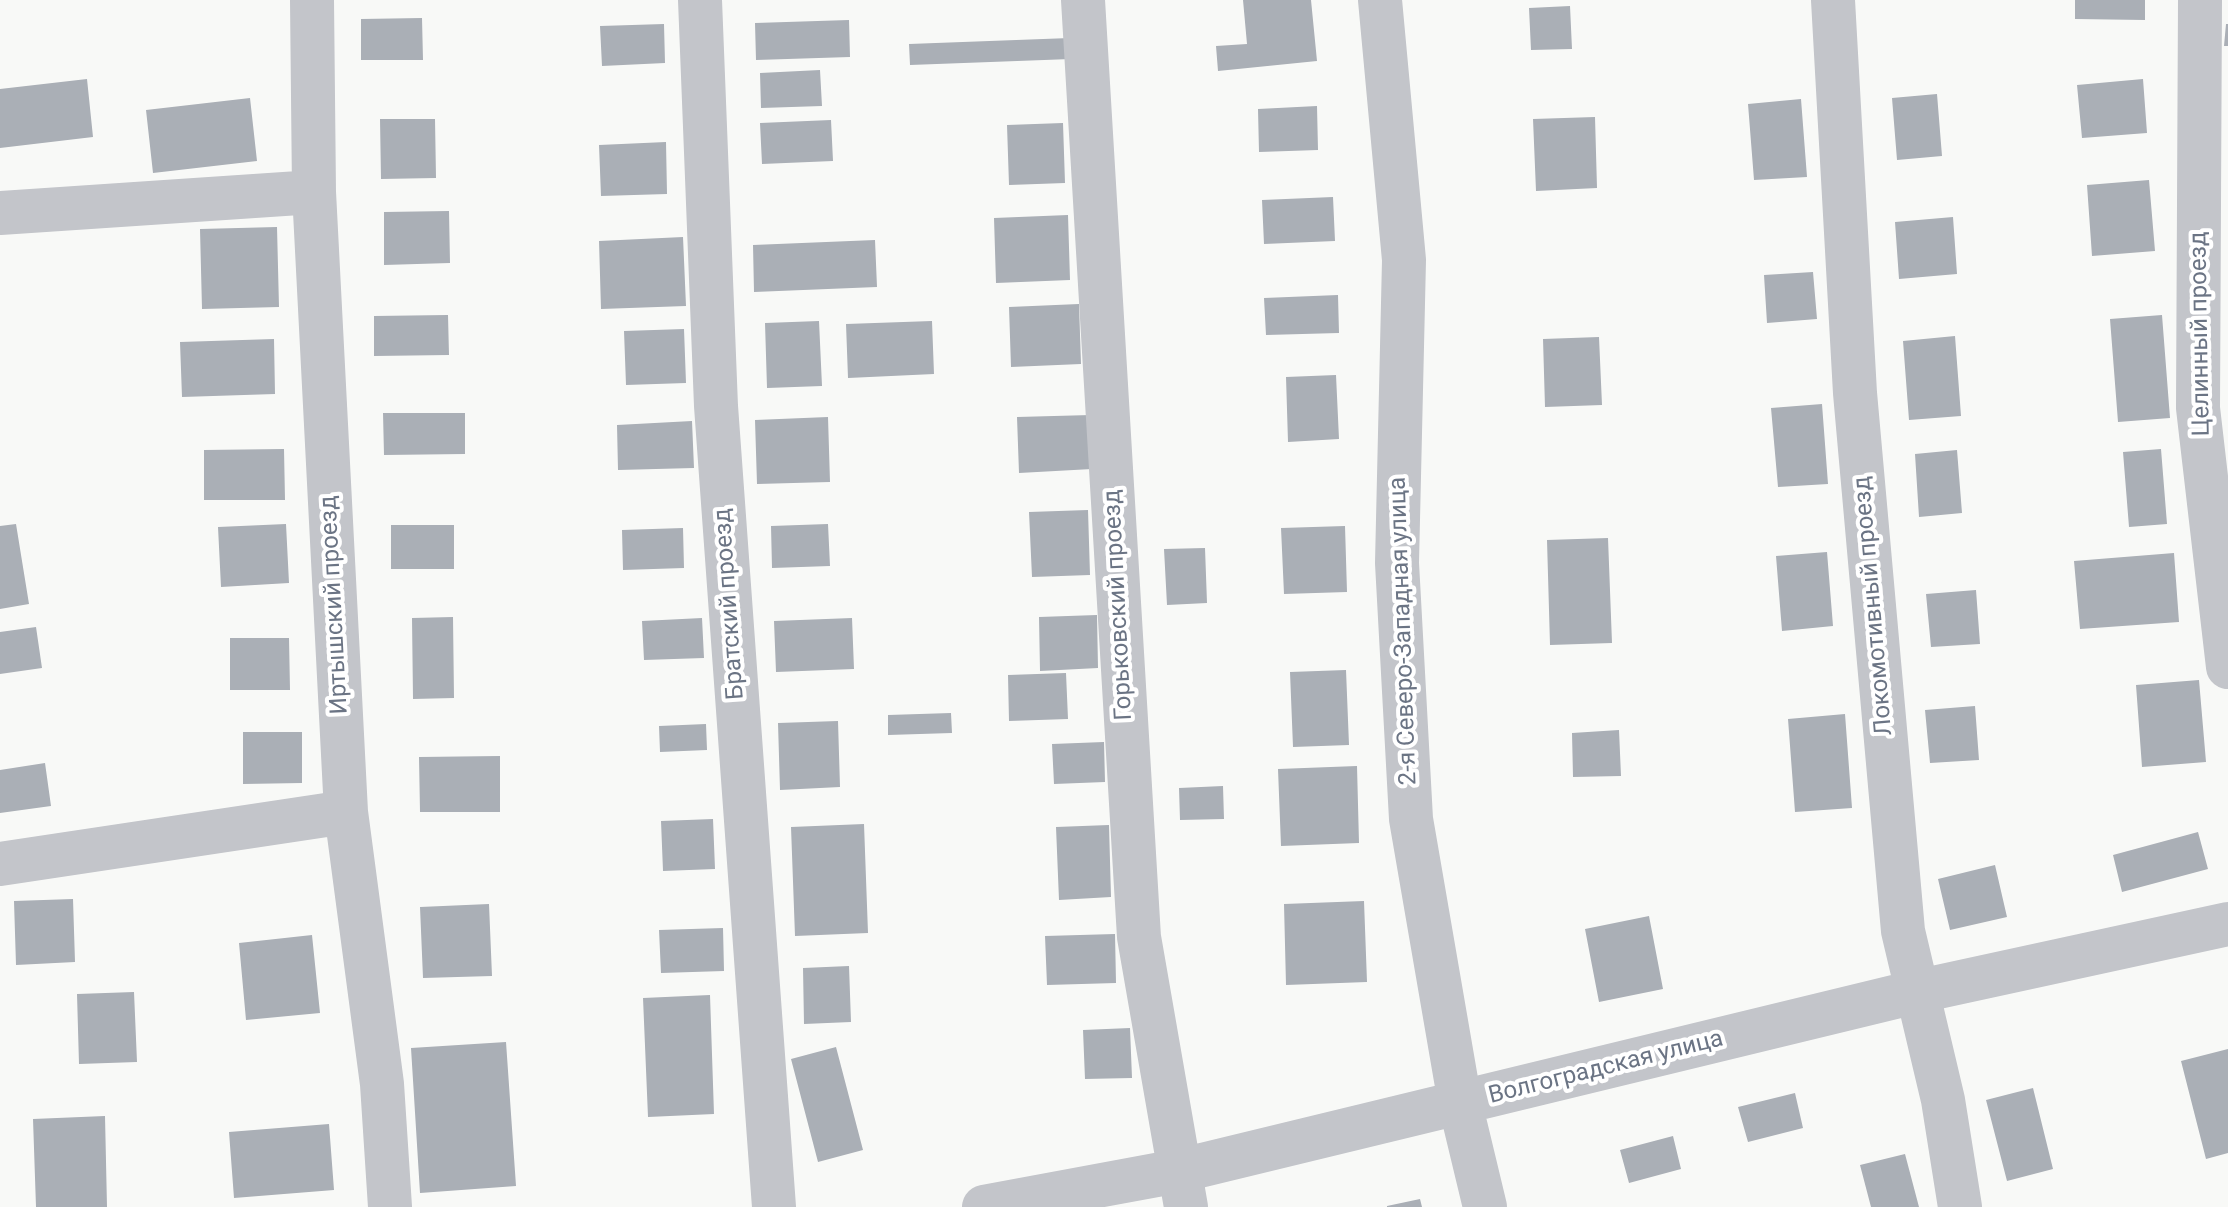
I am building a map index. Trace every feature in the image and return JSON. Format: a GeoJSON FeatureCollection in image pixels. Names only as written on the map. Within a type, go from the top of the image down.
{"type":"FeatureCollection","features":[{"type":"Feature","properties":{"kind":"street","name":"Иртышский проезд"},"geometry":{"type":"LineString","coordinates":[[312,0],[314,192],[346,812],[382,1084],[390,1207]]}},
{"type":"Feature","properties":{"kind":"street","name":"Братский проезд"},"geometry":{"type":"LineString","coordinates":[[700,0],[716,406],[774,1207]]}},
{"type":"Feature","properties":{"kind":"street","name":"Горьковский проезд"},"geometry":{"type":"LineString","coordinates":[[1083,0],[1139,937],[1182,1189]]}},
{"type":"Feature","properties":{"kind":"street","name":"2-я Северо-Западная улица"},"geometry":{"type":"LineString","coordinates":[[1380,0],[1404,260],[1397,563],[1411,819],[1460,1103],[1485,1207]]}},
{"type":"Feature","properties":{"kind":"street","name":"Локомотивный проезд"},"geometry":{"type":"LineString","coordinates":[[1833,0],[1855,393],[1902,915],[1915,992],[1943,1100],[1960,1207]]}},
{"type":"Feature","properties":{"kind":"street","name":"Целинный проезд"},"geometry":{"type":"LineString","coordinates":[[2200,0],[2198,408],[2228,667]]}},
{"type":"Feature","properties":{"kind":"street"},"geometry":{"type":"LineString","coordinates":[[0,213],[314,192]]}},
{"type":"Feature","properties":{"kind":"street"},"geometry":{"type":"LineString","coordinates":[[0,864],[346,812]]}},
{"type":"Feature","properties":{"kind":"street","name":"Волгоградская улица"},"geometry":{"type":"LineString","coordinates":[[984,1207],[1182,1189],[1460,1103],[1915,992],[2228,924]]}},
{"type":"Feature","properties":{"kind":"building"},"geometry":{"type":"Polygon","coordinates":[[[1243,0],[1311,0],[1317,61],[1218,71],[1216,46],[1247,44],[1243,0]]]}},
{"type":"Feature","properties":{"kind":"building"},"geometry":{"type":"Polygon","coordinates":[[[2075,0],[2145,0],[2145,20],[2075,19],[2075,0]]]}},
{"type":"Feature","properties":{"kind":"building"},"geometry":{"type":"Polygon","coordinates":[[[1570,6],[1572,49],[1531,50],[1529,8],[1570,6]]]}},
{"type":"Feature","properties":{"kind":"building"},"geometry":{"type":"Polygon","coordinates":[[[422,18],[423,60],[361,60],[361,19],[422,18]]]}},
{"type":"Feature","properties":{"kind":"building"},"geometry":{"type":"Polygon","coordinates":[[[849,20],[850,57],[756,60],[755,23],[849,20]]]}},
{"type":"Feature","properties":{"kind":"building"},"geometry":{"type":"Polygon","coordinates":[[[664,24],[665,63],[602,66],[600,26],[664,24]]]}},
{"type":"Feature","properties":{"kind":"building"},"geometry":{"type":"Polygon","coordinates":[[[2226,24],[2228,46],[2224,46],[2226,24]]]}},
{"type":"Feature","properties":{"kind":"building"},"geometry":{"type":"Polygon","coordinates":[[[1070,38],[1071,59],[910,65],[909,44],[1070,38]]]}},
{"type":"Feature","properties":{"kind":"building"},"geometry":{"type":"Polygon","coordinates":[[[820,70],[822,106],[761,108],[760,73],[820,70]]]}},
{"type":"Feature","properties":{"kind":"building"},"geometry":{"type":"Polygon","coordinates":[[[87,79],[93,137],[0,148],[0,89],[87,79]]]}},
{"type":"Feature","properties":{"kind":"building"},"geometry":{"type":"Polygon","coordinates":[[[2143,79],[2147,133],[2082,138],[2077,85],[2143,79]]]}},
{"type":"Feature","properties":{"kind":"building"},"geometry":{"type":"Polygon","coordinates":[[[1937,94],[1942,156],[1897,160],[1892,98],[1937,94]]]}},
{"type":"Feature","properties":{"kind":"building"},"geometry":{"type":"Polygon","coordinates":[[[250,98],[257,161],[153,173],[146,110],[250,98]]]}},
{"type":"Feature","properties":{"kind":"building"},"geometry":{"type":"Polygon","coordinates":[[[1801,99],[1807,177],[1754,180],[1748,104],[1801,99]]]}},
{"type":"Feature","properties":{"kind":"building"},"geometry":{"type":"Polygon","coordinates":[[[1317,106],[1318,150],[1259,152],[1258,109],[1317,106]]]}},
{"type":"Feature","properties":{"kind":"building"},"geometry":{"type":"Polygon","coordinates":[[[1595,117],[1597,188],[1536,191],[1533,119],[1595,117]]]}},
{"type":"Feature","properties":{"kind":"building"},"geometry":{"type":"Polygon","coordinates":[[[380,119],[435,119],[436,178],[381,179],[380,119]]]}},
{"type":"Feature","properties":{"kind":"building"},"geometry":{"type":"Polygon","coordinates":[[[831,120],[833,161],[762,164],[760,123],[831,120]]]}},
{"type":"Feature","properties":{"kind":"building"},"geometry":{"type":"Polygon","coordinates":[[[1063,123],[1065,183],[1009,185],[1007,125],[1063,123]]]}},
{"type":"Feature","properties":{"kind":"building"},"geometry":{"type":"Polygon","coordinates":[[[666,142],[667,194],[601,196],[599,145],[666,142]]]}},
{"type":"Feature","properties":{"kind":"building"},"geometry":{"type":"Polygon","coordinates":[[[2149,180],[2155,251],[2092,256],[2087,185],[2149,180]]]}},
{"type":"Feature","properties":{"kind":"building"},"geometry":{"type":"Polygon","coordinates":[[[1333,197],[1335,241],[1264,244],[1262,200],[1333,197]]]}},
{"type":"Feature","properties":{"kind":"building"},"geometry":{"type":"Polygon","coordinates":[[[449,211],[450,263],[384,265],[384,212],[449,211]]]}},
{"type":"Feature","properties":{"kind":"building"},"geometry":{"type":"Polygon","coordinates":[[[1068,215],[1070,280],[996,283],[994,218],[1068,215]]]}},
{"type":"Feature","properties":{"kind":"building"},"geometry":{"type":"Polygon","coordinates":[[[1953,217],[1957,274],[1899,279],[1895,222],[1953,217]]]}},
{"type":"Feature","properties":{"kind":"building"},"geometry":{"type":"Polygon","coordinates":[[[277,227],[279,307],[202,309],[200,229],[277,227]]]}},
{"type":"Feature","properties":{"kind":"building"},"geometry":{"type":"Polygon","coordinates":[[[683,237],[686,306],[601,309],[599,241],[683,237]]]}},
{"type":"Feature","properties":{"kind":"building"},"geometry":{"type":"Polygon","coordinates":[[[875,240],[877,287],[754,292],[753,245],[875,240]]]}},
{"type":"Feature","properties":{"kind":"building"},"geometry":{"type":"Polygon","coordinates":[[[1813,272],[1817,319],[1767,323],[1764,275],[1813,272]]]}},
{"type":"Feature","properties":{"kind":"building"},"geometry":{"type":"Polygon","coordinates":[[[1338,295],[1339,333],[1266,335],[1264,298],[1338,295]]]}},
{"type":"Feature","properties":{"kind":"building"},"geometry":{"type":"Polygon","coordinates":[[[1079,304],[1081,364],[1011,367],[1009,307],[1079,304]]]}},
{"type":"Feature","properties":{"kind":"building"},"geometry":{"type":"Polygon","coordinates":[[[448,315],[449,355],[374,356],[374,316],[448,315]]]}},
{"type":"Feature","properties":{"kind":"building"},"geometry":{"type":"Polygon","coordinates":[[[2162,315],[2170,418],[2118,422],[2110,319],[2162,315]]]}},
{"type":"Feature","properties":{"kind":"building"},"geometry":{"type":"Polygon","coordinates":[[[819,321],[822,386],[767,388],[765,323],[819,321]]]}},
{"type":"Feature","properties":{"kind":"building"},"geometry":{"type":"Polygon","coordinates":[[[932,321],[934,374],[848,378],[846,324],[932,321]]]}},
{"type":"Feature","properties":{"kind":"building"},"geometry":{"type":"Polygon","coordinates":[[[684,329],[686,383],[626,385],[624,331],[684,329]]]}},
{"type":"Feature","properties":{"kind":"building"},"geometry":{"type":"Polygon","coordinates":[[[1955,336],[1961,416],[1909,420],[1903,341],[1955,336]]]}},
{"type":"Feature","properties":{"kind":"building"},"geometry":{"type":"Polygon","coordinates":[[[1599,337],[1602,405],[1545,407],[1543,339],[1599,337]]]}},
{"type":"Feature","properties":{"kind":"building"},"geometry":{"type":"Polygon","coordinates":[[[274,339],[275,394],[182,397],[180,342],[274,339]]]}},
{"type":"Feature","properties":{"kind":"building"},"geometry":{"type":"Polygon","coordinates":[[[1336,375],[1339,439],[1288,442],[1286,377],[1336,375]]]}},
{"type":"Feature","properties":{"kind":"building"},"geometry":{"type":"Polygon","coordinates":[[[1822,404],[1828,484],[1778,487],[1771,408],[1822,404]]]}},
{"type":"Feature","properties":{"kind":"building"},"geometry":{"type":"Polygon","coordinates":[[[383,413],[465,413],[465,454],[384,455],[383,413]]]}},
{"type":"Feature","properties":{"kind":"building"},"geometry":{"type":"Polygon","coordinates":[[[1091,415],[1092,469],[1019,473],[1017,417],[1091,415]]]}},
{"type":"Feature","properties":{"kind":"building"},"geometry":{"type":"Polygon","coordinates":[[[828,417],[830,482],[757,484],[755,420],[828,417]]]}},
{"type":"Feature","properties":{"kind":"building"},"geometry":{"type":"Polygon","coordinates":[[[692,421],[694,468],[618,470],[617,425],[692,421]]]}},
{"type":"Feature","properties":{"kind":"building"},"geometry":{"type":"Polygon","coordinates":[[[284,449],[285,500],[204,500],[204,450],[284,449]]]}},
{"type":"Feature","properties":{"kind":"building"},"geometry":{"type":"Polygon","coordinates":[[[2161,449],[2167,524],[2129,527],[2123,452],[2161,449]]]}},
{"type":"Feature","properties":{"kind":"building"},"geometry":{"type":"Polygon","coordinates":[[[1957,450],[1962,513],[1919,517],[1915,454],[1957,450]]]}},
{"type":"Feature","properties":{"kind":"building"},"geometry":{"type":"Polygon","coordinates":[[[1088,510],[1090,575],[1032,577],[1029,512],[1088,510]]]}},
{"type":"Feature","properties":{"kind":"building"},"geometry":{"type":"Polygon","coordinates":[[[16,524],[29,604],[0,609],[0,526],[16,524]]]}},
{"type":"Feature","properties":{"kind":"building"},"geometry":{"type":"Polygon","coordinates":[[[286,524],[289,583],[221,587],[218,527],[286,524]]]}},
{"type":"Feature","properties":{"kind":"building"},"geometry":{"type":"Polygon","coordinates":[[[828,524],[830,566],[772,568],[771,526],[828,524]]]}},
{"type":"Feature","properties":{"kind":"building"},"geometry":{"type":"Polygon","coordinates":[[[391,525],[454,525],[454,569],[391,569],[391,525]]]}},
{"type":"Feature","properties":{"kind":"building"},"geometry":{"type":"Polygon","coordinates":[[[1345,526],[1347,592],[1284,594],[1281,528],[1345,526]]]}},
{"type":"Feature","properties":{"kind":"building"},"geometry":{"type":"Polygon","coordinates":[[[683,528],[684,568],[623,570],[622,530],[683,528]]]}},
{"type":"Feature","properties":{"kind":"building"},"geometry":{"type":"Polygon","coordinates":[[[1608,538],[1612,643],[1550,645],[1547,540],[1608,538]]]}},
{"type":"Feature","properties":{"kind":"building"},"geometry":{"type":"Polygon","coordinates":[[[1205,548],[1207,603],[1167,605],[1164,549],[1205,548]]]}},
{"type":"Feature","properties":{"kind":"building"},"geometry":{"type":"Polygon","coordinates":[[[1827,552],[1833,626],[1782,631],[1776,556],[1827,552]]]}},
{"type":"Feature","properties":{"kind":"building"},"geometry":{"type":"Polygon","coordinates":[[[2174,553],[2179,622],[2080,629],[2074,561],[2174,553]]]}},
{"type":"Feature","properties":{"kind":"building"},"geometry":{"type":"Polygon","coordinates":[[[1976,590],[1980,644],[1931,647],[1926,594],[1976,590]]]}},
{"type":"Feature","properties":{"kind":"building"},"geometry":{"type":"Polygon","coordinates":[[[1097,615],[1098,668],[1040,671],[1039,617],[1097,615]]]}},
{"type":"Feature","properties":{"kind":"building"},"geometry":{"type":"Polygon","coordinates":[[[453,617],[454,698],[413,699],[412,618],[453,617]]]}},
{"type":"Feature","properties":{"kind":"building"},"geometry":{"type":"Polygon","coordinates":[[[702,618],[704,658],[644,660],[642,621],[702,618]]]}},
{"type":"Feature","properties":{"kind":"building"},"geometry":{"type":"Polygon","coordinates":[[[852,618],[854,669],[776,672],[774,621],[852,618]]]}},
{"type":"Feature","properties":{"kind":"building"},"geometry":{"type":"Polygon","coordinates":[[[36,627],[42,668],[0,674],[0,632],[36,627]]]}},
{"type":"Feature","properties":{"kind":"building"},"geometry":{"type":"Polygon","coordinates":[[[230,638],[289,638],[290,690],[230,690],[230,638]]]}},
{"type":"Feature","properties":{"kind":"building"},"geometry":{"type":"Polygon","coordinates":[[[1346,670],[1349,745],[1293,747],[1290,672],[1346,670]]]}},
{"type":"Feature","properties":{"kind":"building"},"geometry":{"type":"Polygon","coordinates":[[[1066,673],[1068,719],[1009,721],[1008,675],[1066,673]]]}},
{"type":"Feature","properties":{"kind":"building"},"geometry":{"type":"Polygon","coordinates":[[[2199,680],[2206,762],[2142,767],[2136,685],[2199,680]]]}},
{"type":"Feature","properties":{"kind":"building"},"geometry":{"type":"Polygon","coordinates":[[[1975,706],[1979,760],[1930,763],[1925,710],[1975,706]]]}},
{"type":"Feature","properties":{"kind":"building"},"geometry":{"type":"Polygon","coordinates":[[[951,713],[952,733],[888,735],[888,715],[951,713]]]}},
{"type":"Feature","properties":{"kind":"building"},"geometry":{"type":"Polygon","coordinates":[[[1845,714],[1852,808],[1795,812],[1788,719],[1845,714]]]}},
{"type":"Feature","properties":{"kind":"building"},"geometry":{"type":"Polygon","coordinates":[[[838,721],[840,787],[780,790],[778,723],[838,721]]]}},
{"type":"Feature","properties":{"kind":"building"},"geometry":{"type":"Polygon","coordinates":[[[706,724],[707,750],[660,752],[659,726],[706,724]]]}},
{"type":"Feature","properties":{"kind":"building"},"geometry":{"type":"Polygon","coordinates":[[[1619,730],[1621,776],[1573,777],[1572,733],[1619,730]]]}},
{"type":"Feature","properties":{"kind":"building"},"geometry":{"type":"Polygon","coordinates":[[[243,732],[302,732],[302,783],[243,784],[243,732]]]}},
{"type":"Feature","properties":{"kind":"building"},"geometry":{"type":"Polygon","coordinates":[[[1104,742],[1105,782],[1054,784],[1052,744],[1104,742]]]}},
{"type":"Feature","properties":{"kind":"building"},"geometry":{"type":"Polygon","coordinates":[[[500,756],[500,812],[420,812],[419,757],[500,756]]]}},
{"type":"Feature","properties":{"kind":"building"},"geometry":{"type":"Polygon","coordinates":[[[45,763],[51,806],[0,813],[0,770],[45,763]]]}},
{"type":"Feature","properties":{"kind":"building"},"geometry":{"type":"Polygon","coordinates":[[[1357,766],[1359,843],[1281,846],[1278,769],[1357,766]]]}},
{"type":"Feature","properties":{"kind":"building"},"geometry":{"type":"Polygon","coordinates":[[[1223,786],[1224,819],[1180,820],[1179,788],[1223,786]]]}},
{"type":"Feature","properties":{"kind":"building"},"geometry":{"type":"Polygon","coordinates":[[[713,819],[715,869],[663,871],[661,821],[713,819]]]}},
{"type":"Feature","properties":{"kind":"building"},"geometry":{"type":"Polygon","coordinates":[[[864,824],[868,933],[795,936],[791,827],[864,824]]]}},
{"type":"Feature","properties":{"kind":"building"},"geometry":{"type":"Polygon","coordinates":[[[1109,825],[1111,897],[1059,900],[1056,827],[1109,825]]]}},
{"type":"Feature","properties":{"kind":"building"},"geometry":{"type":"Polygon","coordinates":[[[2198,832],[2208,869],[2122,892],[2113,855],[2198,832]]]}},
{"type":"Feature","properties":{"kind":"building"},"geometry":{"type":"Polygon","coordinates":[[[1995,865],[2007,917],[1950,930],[1938,879],[1995,865]]]}},
{"type":"Feature","properties":{"kind":"building"},"geometry":{"type":"Polygon","coordinates":[[[73,899],[75,962],[16,965],[14,901],[73,899]]]}},
{"type":"Feature","properties":{"kind":"building"},"geometry":{"type":"Polygon","coordinates":[[[1364,901],[1367,982],[1286,985],[1284,904],[1364,901]]]}},
{"type":"Feature","properties":{"kind":"building"},"geometry":{"type":"Polygon","coordinates":[[[489,904],[492,976],[423,978],[420,907],[489,904]]]}},
{"type":"Feature","properties":{"kind":"building"},"geometry":{"type":"Polygon","coordinates":[[[1649,916],[1663,989],[1599,1002],[1585,929],[1649,916]]]}},
{"type":"Feature","properties":{"kind":"building"},"geometry":{"type":"Polygon","coordinates":[[[723,928],[724,971],[661,973],[659,930],[723,928]]]}},
{"type":"Feature","properties":{"kind":"building"},"geometry":{"type":"Polygon","coordinates":[[[1115,934],[1116,983],[1047,985],[1045,936],[1115,934]]]}},
{"type":"Feature","properties":{"kind":"building"},"geometry":{"type":"Polygon","coordinates":[[[312,935],[320,1013],[246,1020],[239,943],[312,935]]]}},
{"type":"Feature","properties":{"kind":"building"},"geometry":{"type":"Polygon","coordinates":[[[849,966],[851,1022],[804,1024],[803,968],[849,966]]]}},
{"type":"Feature","properties":{"kind":"building"},"geometry":{"type":"Polygon","coordinates":[[[134,992],[137,1062],[79,1064],[77,994],[134,992]]]}},
{"type":"Feature","properties":{"kind":"building"},"geometry":{"type":"Polygon","coordinates":[[[710,995],[714,1114],[648,1117],[643,998],[710,995]]]}},
{"type":"Feature","properties":{"kind":"building"},"geometry":{"type":"Polygon","coordinates":[[[1130,1028],[1132,1078],[1085,1079],[1083,1030],[1130,1028]]]}},
{"type":"Feature","properties":{"kind":"building"},"geometry":{"type":"Polygon","coordinates":[[[506,1042],[516,1186],[420,1193],[411,1048],[506,1042]]]}},
{"type":"Feature","properties":{"kind":"building"},"geometry":{"type":"Polygon","coordinates":[[[836,1047],[863,1150],[818,1162],[791,1059],[836,1047]]]}},
{"type":"Feature","properties":{"kind":"building"},"geometry":{"type":"Polygon","coordinates":[[[2228,1049],[2228,1153],[2206,1159],[2181,1061],[2228,1049]]]}},
{"type":"Feature","properties":{"kind":"building"},"geometry":{"type":"Polygon","coordinates":[[[2033,1088],[2053,1169],[2007,1181],[1986,1100],[2033,1088]]]}},
{"type":"Feature","properties":{"kind":"building"},"geometry":{"type":"Polygon","coordinates":[[[1795,1093],[1803,1128],[1748,1142],[1738,1107],[1795,1093]]]}},
{"type":"Feature","properties":{"kind":"building"},"geometry":{"type":"Polygon","coordinates":[[[105,1116],[107,1207],[36,1207],[33,1119],[105,1116]]]}},
{"type":"Feature","properties":{"kind":"building"},"geometry":{"type":"Polygon","coordinates":[[[329,1124],[334,1190],[234,1198],[229,1132],[329,1124]]]}},
{"type":"Feature","properties":{"kind":"building"},"geometry":{"type":"Polygon","coordinates":[[[1673,1136],[1681,1169],[1629,1183],[1620,1150],[1673,1136]]]}},
{"type":"Feature","properties":{"kind":"building"},"geometry":{"type":"Polygon","coordinates":[[[1905,1154],[1919,1207],[1871,1207],[1860,1165],[1905,1154]]]}},
{"type":"Feature","properties":{"kind":"building"},"geometry":{"type":"Polygon","coordinates":[[[1420,1199],[1422,1207],[1387,1207],[1387,1206],[1420,1199]]]}}]}
